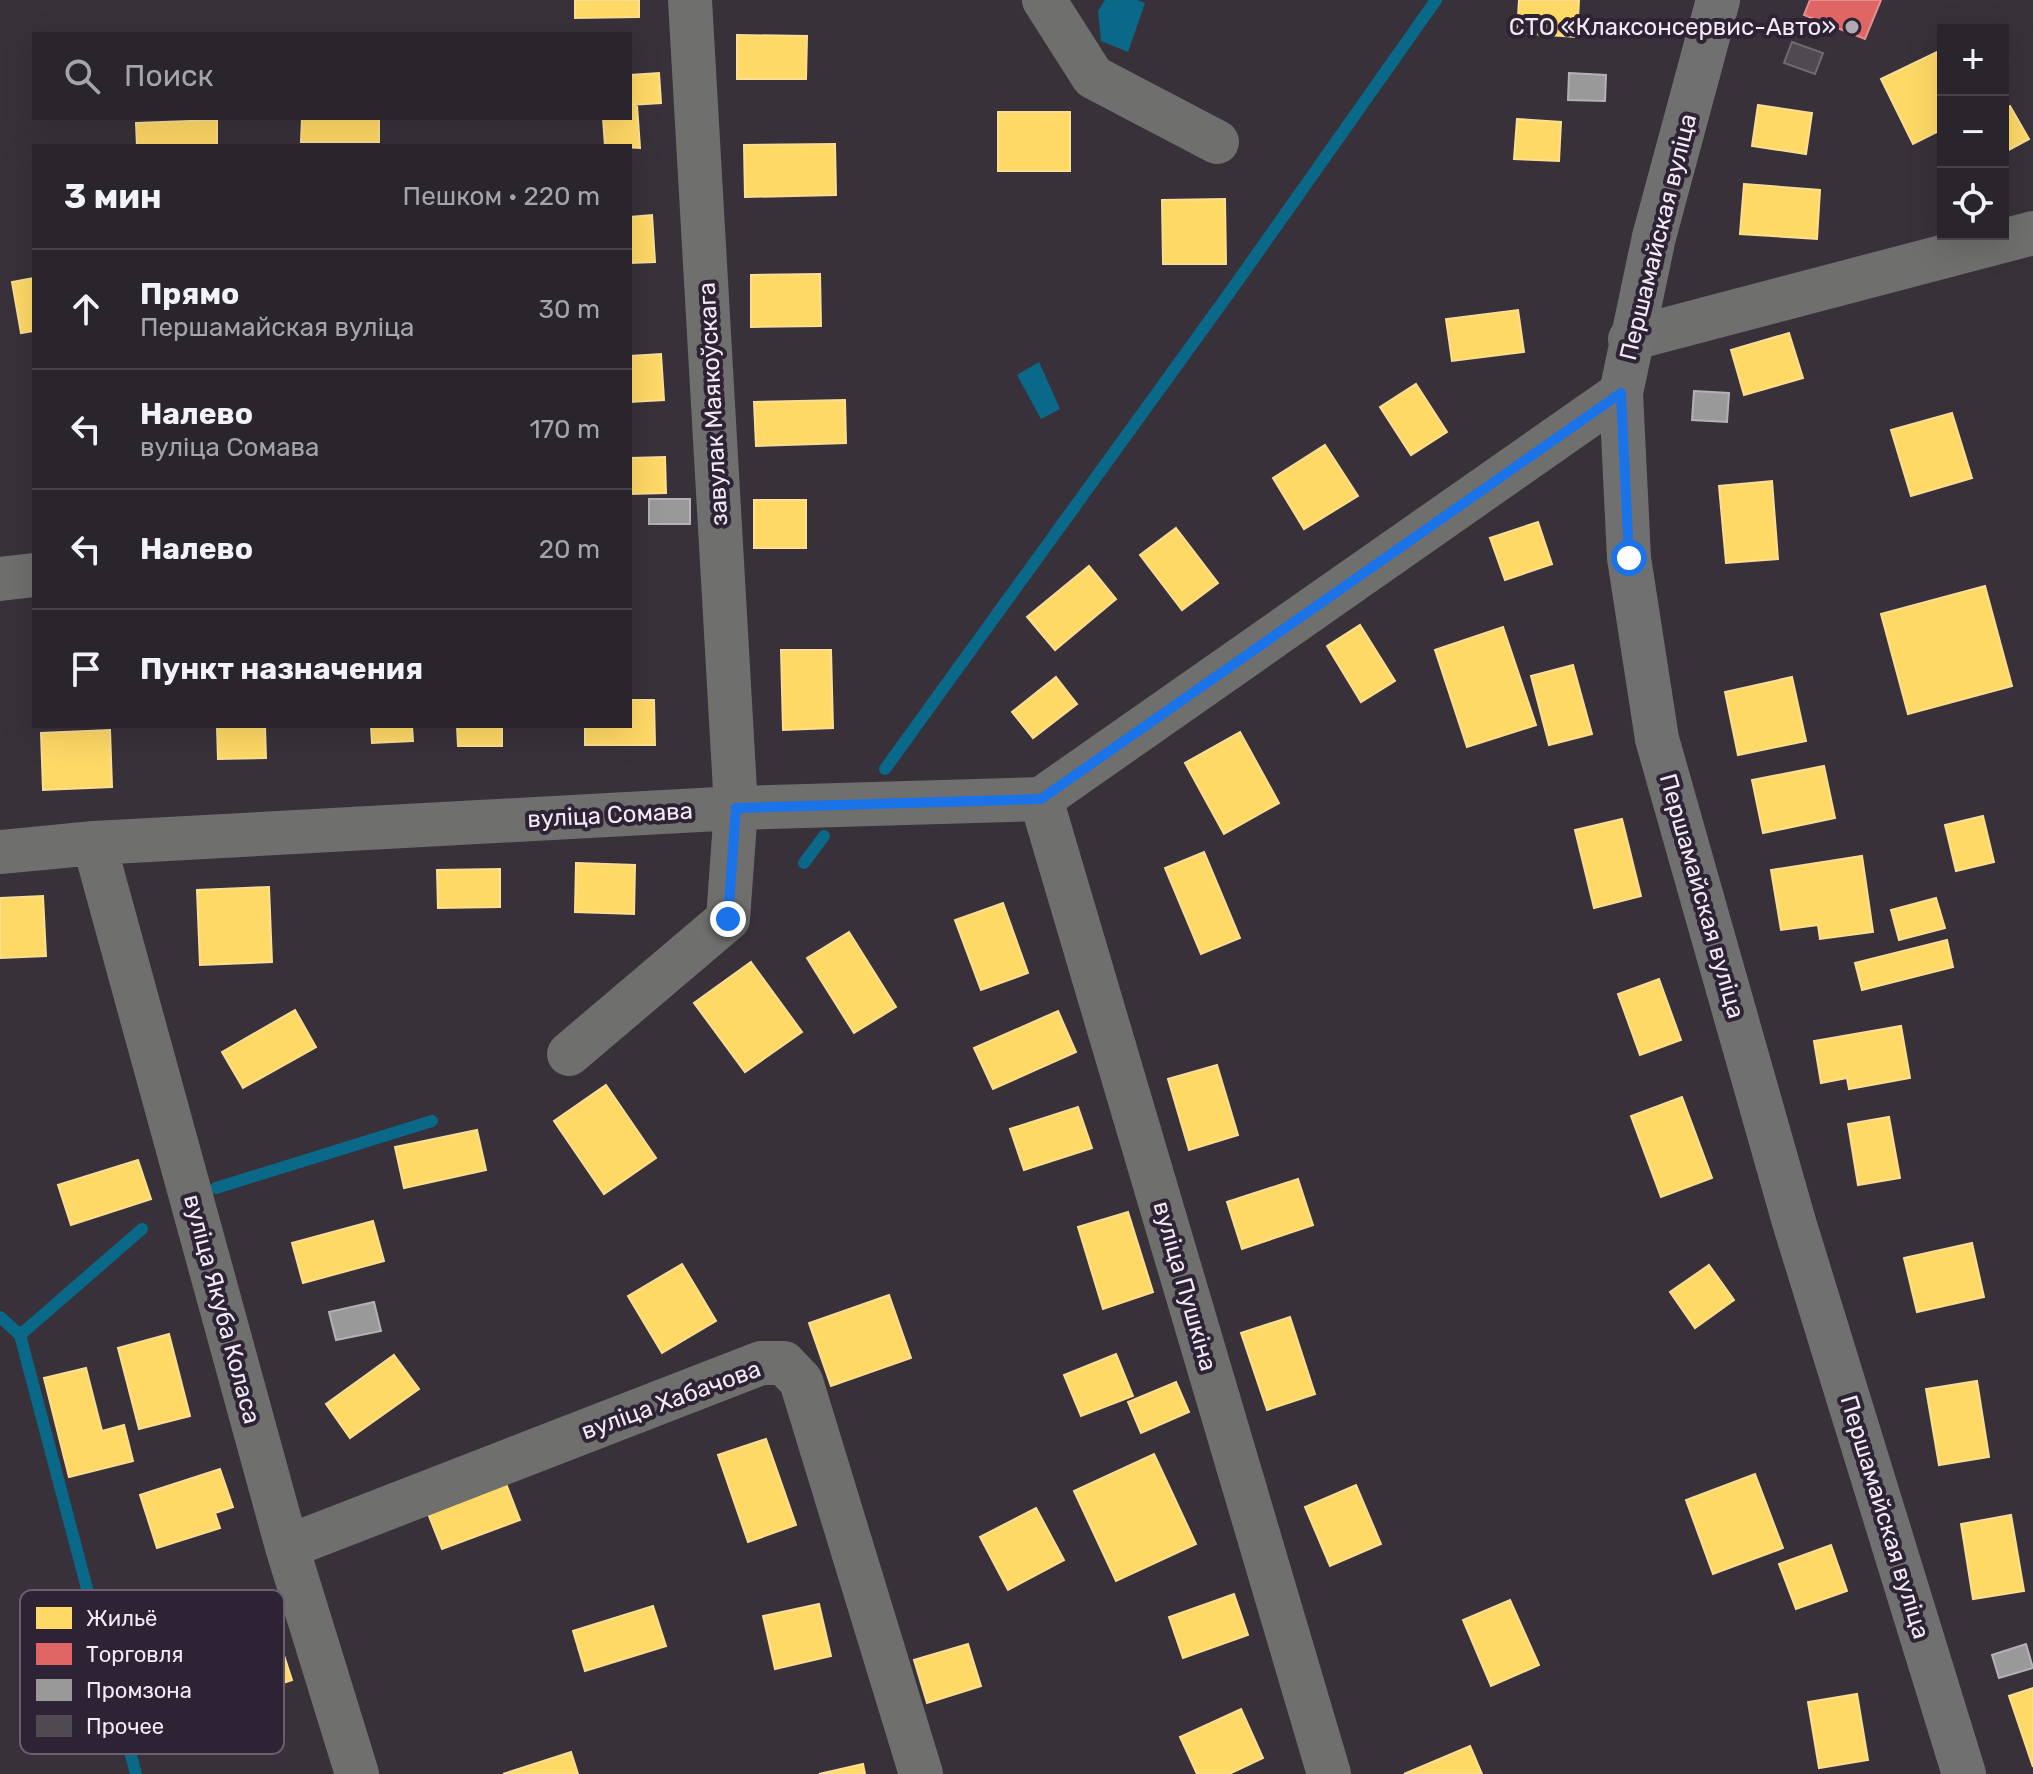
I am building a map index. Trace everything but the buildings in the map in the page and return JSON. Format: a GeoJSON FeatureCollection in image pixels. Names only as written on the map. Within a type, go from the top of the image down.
{"type":"FeatureCollection","features":[{"type":"Feature","properties":{"kind":"main road","name":"Першамайская вуліца"},"geometry":{"type":"LineString","coordinates":[[1718,0],[1654,237],[1621,393],[1629,558],[1657,739],[1794,1222],[1964,1774]]}},
{"type":"Feature","properties":{"kind":"street","name":"завулак Маякоўскага"},"geometry":{"type":"LineString","coordinates":[[569,1054],[728,919],[736,808],[690,0]]}},
{"type":"Feature","properties":{"kind":"street"},"geometry":{"type":"LineString","coordinates":[[1044,0],[1093,77],[1217,142]]}},
{"type":"Feature","properties":{"kind":"street"},"geometry":{"type":"LineString","coordinates":[[1630,339],[2033,233]]}},
{"type":"Feature","properties":{"kind":"street"},"geometry":{"type":"LineString","coordinates":[[1041,799],[1621,393]]}},
{"type":"Feature","properties":{"kind":"street"},"geometry":{"type":"LineString","coordinates":[[0,579],[32,575]]}},
{"type":"Feature","properties":{"kind":"street","name":"вуліца Сомава"},"geometry":{"type":"LineString","coordinates":[[0,852],[94,843],[736,808],[1041,799]]}},
{"type":"Feature","properties":{"kind":"street","name":"вуліца Пушкіна"},"geometry":{"type":"LineString","coordinates":[[1041,799],[1329,1774]]}},
{"type":"Feature","properties":{"kind":"street","name":"вуліца Якуба Коласа"},"geometry":{"type":"LineString","coordinates":[[94,843],[287,1547],[357,1774]]}},
{"type":"Feature","properties":{"kind":"street","name":"вуліца Хабачова"},"geometry":{"type":"LineString","coordinates":[[287,1547],[761,1363],[784,1363],[801,1381],[921,1774]]}},
{"type":"Feature","properties":{"kind":"water"},"geometry":{"type":"Polygon","coordinates":[[[1105,0],[1145,3],[1128,52],[1101,41],[1098,11],[1105,0]]]}},
{"type":"Feature","properties":{"kind":"water"},"geometry":{"type":"Polygon","coordinates":[[[1039,362],[1060,409],[1041,419],[1017,375],[1039,362]]]}},
{"type":"Feature","properties":{"kind":"waterway"},"geometry":{"type":"LineString","coordinates":[[885,769],[1230,292],[1436,0]]}},
{"type":"Feature","properties":{"kind":"waterway"},"geometry":{"type":"LineString","coordinates":[[804,863],[824,836]]}},
{"type":"Feature","properties":{"kind":"waterway"},"geometry":{"type":"LineString","coordinates":[[216,1188],[432,1121]]}},
{"type":"Feature","properties":{"kind":"waterway"},"geometry":{"type":"LineString","coordinates":[[87,1590],[20,1335],[142,1229]]}},
{"type":"Feature","properties":{"kind":"waterway"},"geometry":{"type":"LineString","coordinates":[[0,1317],[20,1335]]}},
{"type":"Feature","properties":{"kind":"waterway"},"geometry":{"type":"LineString","coordinates":[[131,1754],[136,1774]]}},
{"type":"Feature","properties":{"kind":"place","name":"СТО «Клаксонсервис-Авто»"},"geometry":{"type":"Point","coordinates":[1852,27]}},
{"type":"Feature","properties":{"kind":"route"},"geometry":{"type":"LineString","coordinates":[[728,919],[736,808],[1041,799],[1621,393],[1629,558]]}}]}
